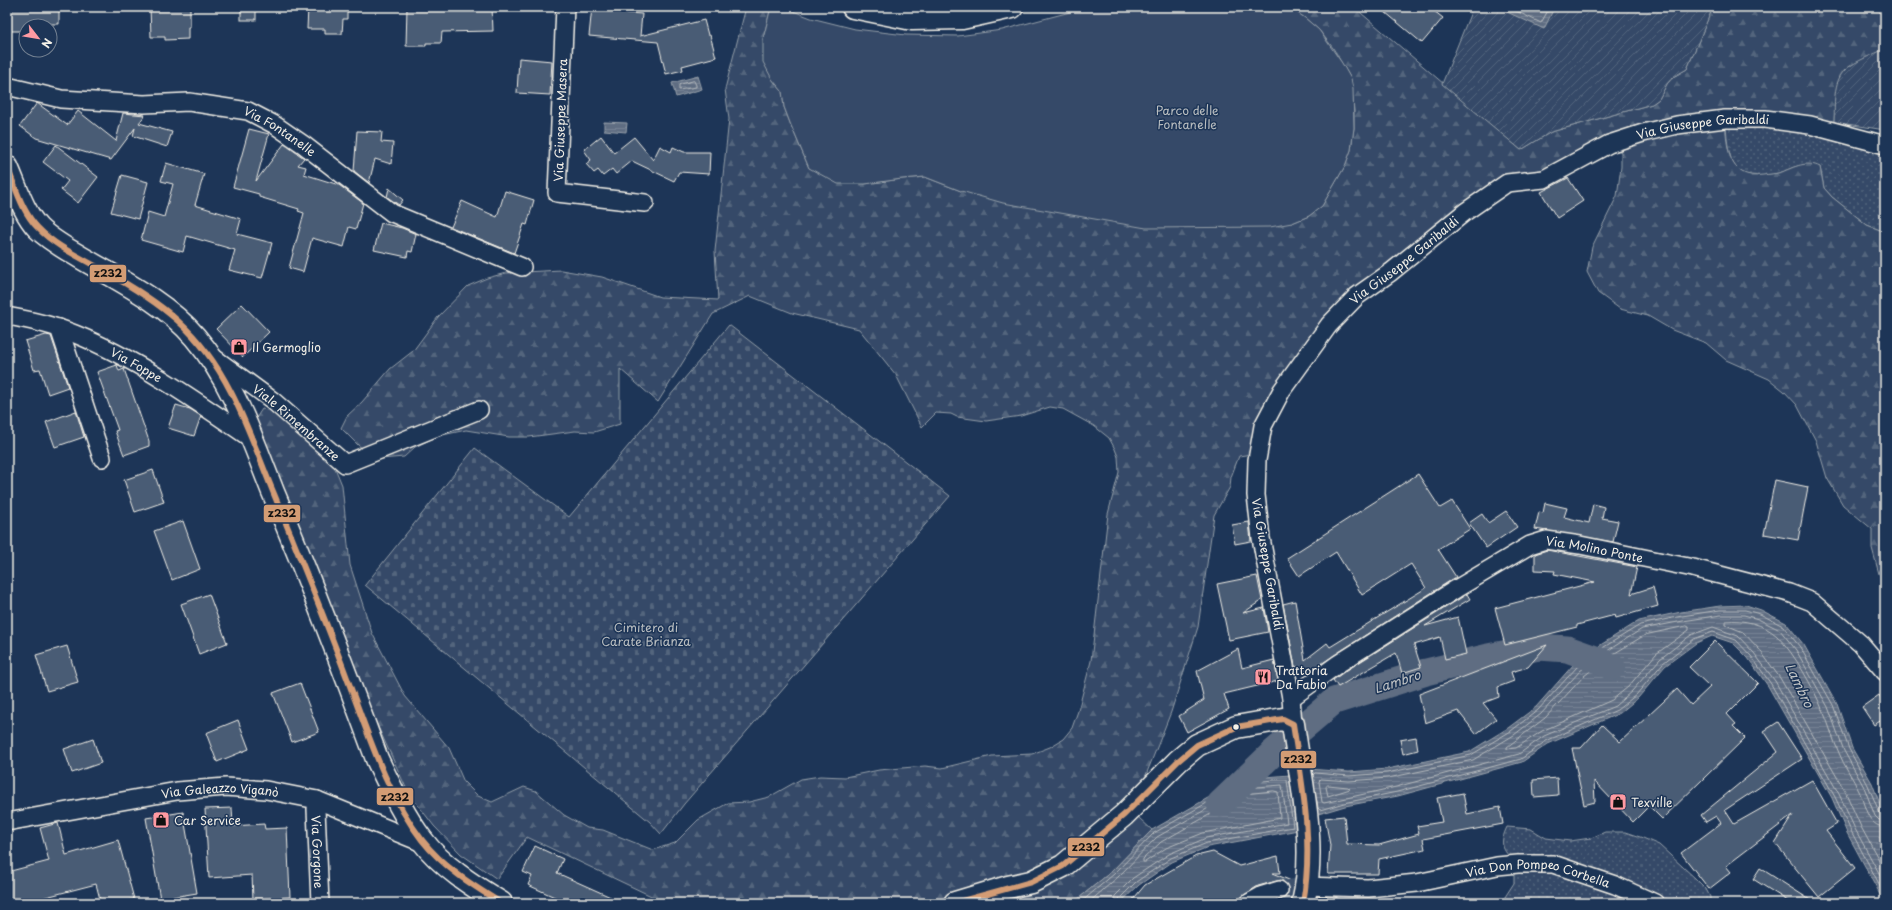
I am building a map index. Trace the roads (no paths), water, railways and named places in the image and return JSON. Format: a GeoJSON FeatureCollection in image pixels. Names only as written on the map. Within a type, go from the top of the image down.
{"type":"FeatureCollection","features":[{"type":"Feature","properties":{"kind":"street","name":"Via Giuseppe Masera"},"geometry":{"type":"LineString","coordinates":[[565,7],[557,193],[645,203]]}},
{"type":"Feature","properties":{"kind":"street"},"geometry":{"type":"LineString","coordinates":[[853,7],[912,19],[962,18],[1012,7]]}},
{"type":"Feature","properties":{"kind":"street","name":"Via Fontanelle"},"geometry":{"type":"LineString","coordinates":[[7,86],[62,99],[144,104],[190,102],[248,111],[275,125],[299,141],[392,213],[522,267]]}},
{"type":"Feature","properties":{"kind":"street","name":"Via Giuseppe Garibaldi"},"geometry":{"type":"LineString","coordinates":[[1293,724],[1291,698],[1261,538],[1256,495],[1257,460],[1263,426],[1282,390],[1329,325],[1357,296],[1391,272],[1465,212],[1507,183],[1544,180],[1609,144],[1643,133],[1677,125],[1719,120],[1765,119],[1810,125],[1885,145]]}},
{"type":"Feature","properties":{"kind":"street"},"geometry":{"type":"LineString","coordinates":[[7,167],[29,215],[37,227],[49,238],[133,289],[170,314],[195,336],[208,353],[229,389],[253,440],[319,603],[377,759],[401,806],[426,844],[449,866],[501,903]]}},
{"type":"Feature","properties":{"kind":"street","name":"Via Foppe"},"geometry":{"type":"LineString","coordinates":[[7,316],[59,328],[110,350],[205,406],[253,440]]}},
{"type":"Feature","properties":{"kind":"street"},"geometry":{"type":"LineString","coordinates":[[59,328],[102,458]]}},
{"type":"Feature","properties":{"kind":"street","name":"Viale Rimembranze"},"geometry":{"type":"LineString","coordinates":[[208,353],[272,400],[345,464],[479,410]]}},
{"type":"Feature","properties":{"kind":"street","name":"Via Molino Ponte"},"geometry":{"type":"LineString","coordinates":[[1291,698],[1338,664],[1456,590],[1530,545],[1546,540],[1693,568],[1789,593],[1812,602],[1861,644],[1885,672]]}},
{"type":"Feature","properties":{"kind":"street"},"geometry":{"type":"LineString","coordinates":[[955,903],[1031,882],[1063,866],[1124,815],[1178,761],[1198,745],[1236,727],[1283,719],[1293,724],[1309,843],[1305,891]]}},
{"type":"Feature","properties":{"kind":"street","name":"Via Galeazzo Viganò"},"geometry":{"type":"LineString","coordinates":[[7,822],[177,791],[226,787],[266,790],[317,800],[426,844]]}},
{"type":"Feature","properties":{"kind":"street","name":"Via Gorgone"},"geometry":{"type":"LineString","coordinates":[[317,800],[316,809],[320,903]]}},
{"type":"Feature","properties":{"kind":"street","name":"Via Don Pompeo Corbella"},"geometry":{"type":"LineString","coordinates":[[1305,891],[1339,888],[1368,888],[1417,883],[1497,866],[1518,864],[1553,864],[1615,885],[1655,903]]}},
{"type":"Feature","properties":{"kind":"street"},"geometry":{"type":"LineString","coordinates":[[1249,903],[1264,894],[1279,890]]}},
{"type":"Feature","properties":{"kind":"water"},"geometry":{"type":"Polygon","coordinates":[[[1509,7],[1554,8],[1544,29],[1507,12],[1509,7]]]}},
{"type":"Feature","properties":{"kind":"water"},"geometry":{"type":"Polygon","coordinates":[[[698,76],[702,89],[676,97],[672,83],[698,76]]]}},
{"type":"Feature","properties":{"kind":"water"},"geometry":{"type":"Polygon","coordinates":[[[604,122],[627,123],[626,132],[604,130],[604,122]]]}},
{"type":"Feature","properties":{"kind":"water"},"geometry":{"type":"Polygon","coordinates":[[[1746,605],[1761,610],[1786,623],[1804,645],[1837,704],[1852,748],[1872,783],[1885,817],[1885,903],[1847,833],[1832,798],[1768,686],[1748,658],[1733,643],[1712,636],[1696,643],[1665,666],[1638,698],[1620,713],[1548,744],[1522,762],[1398,796],[1345,806],[1315,815],[1308,769],[1349,772],[1387,769],[1469,752],[1508,728],[1536,707],[1574,664],[1602,644],[1639,621],[1681,612],[1720,606],[1746,605]]]}},
{"type":"Feature","properties":{"kind":"water"},"geometry":{"type":"Polygon","coordinates":[[[1290,775],[1298,830],[1208,847],[1172,862],[1139,885],[1120,903],[1073,903],[1112,871],[1152,830],[1241,779],[1290,775]]]}},
{"type":"Feature","properties":{"kind":"waterway","name":"Lambro"},"geometry":{"type":"LineString","coordinates":[[1220,804],[1275,751],[1334,701],[1426,672],[1488,657],[1539,647],[1567,649],[1598,660],[1612,667]]}},
{"type":"Feature","properties":{"kind":"tunnel"},"geometry":{"type":"LineString","coordinates":[[1279,890],[1304,886]]}},
{"type":"Feature","properties":{"kind":"place","name":"Il Germoglio"},"geometry":{"type":"Point","coordinates":[239,347]}},
{"type":"Feature","properties":{"kind":"place","name":"Trattoria Da Fabio"},"geometry":{"type":"Point","coordinates":[1263,677]}},
{"type":"Feature","properties":{"kind":"place","name":"Texville"},"geometry":{"type":"Point","coordinates":[1618,802]}},
{"type":"Feature","properties":{"kind":"place","name":"Car Service"},"geometry":{"type":"Point","coordinates":[161,820]}},
{"type":"Feature","properties":{"kind":"park label","name":"Parco delle Fontanelle"},"geometry":{"type":"Point","coordinates":[1187,117]}},
{"type":"Feature","properties":{"kind":"park label","name":"Cimitero di Carate Brianza"},"geometry":{"type":"Point","coordinates":[646,634]}}]}
